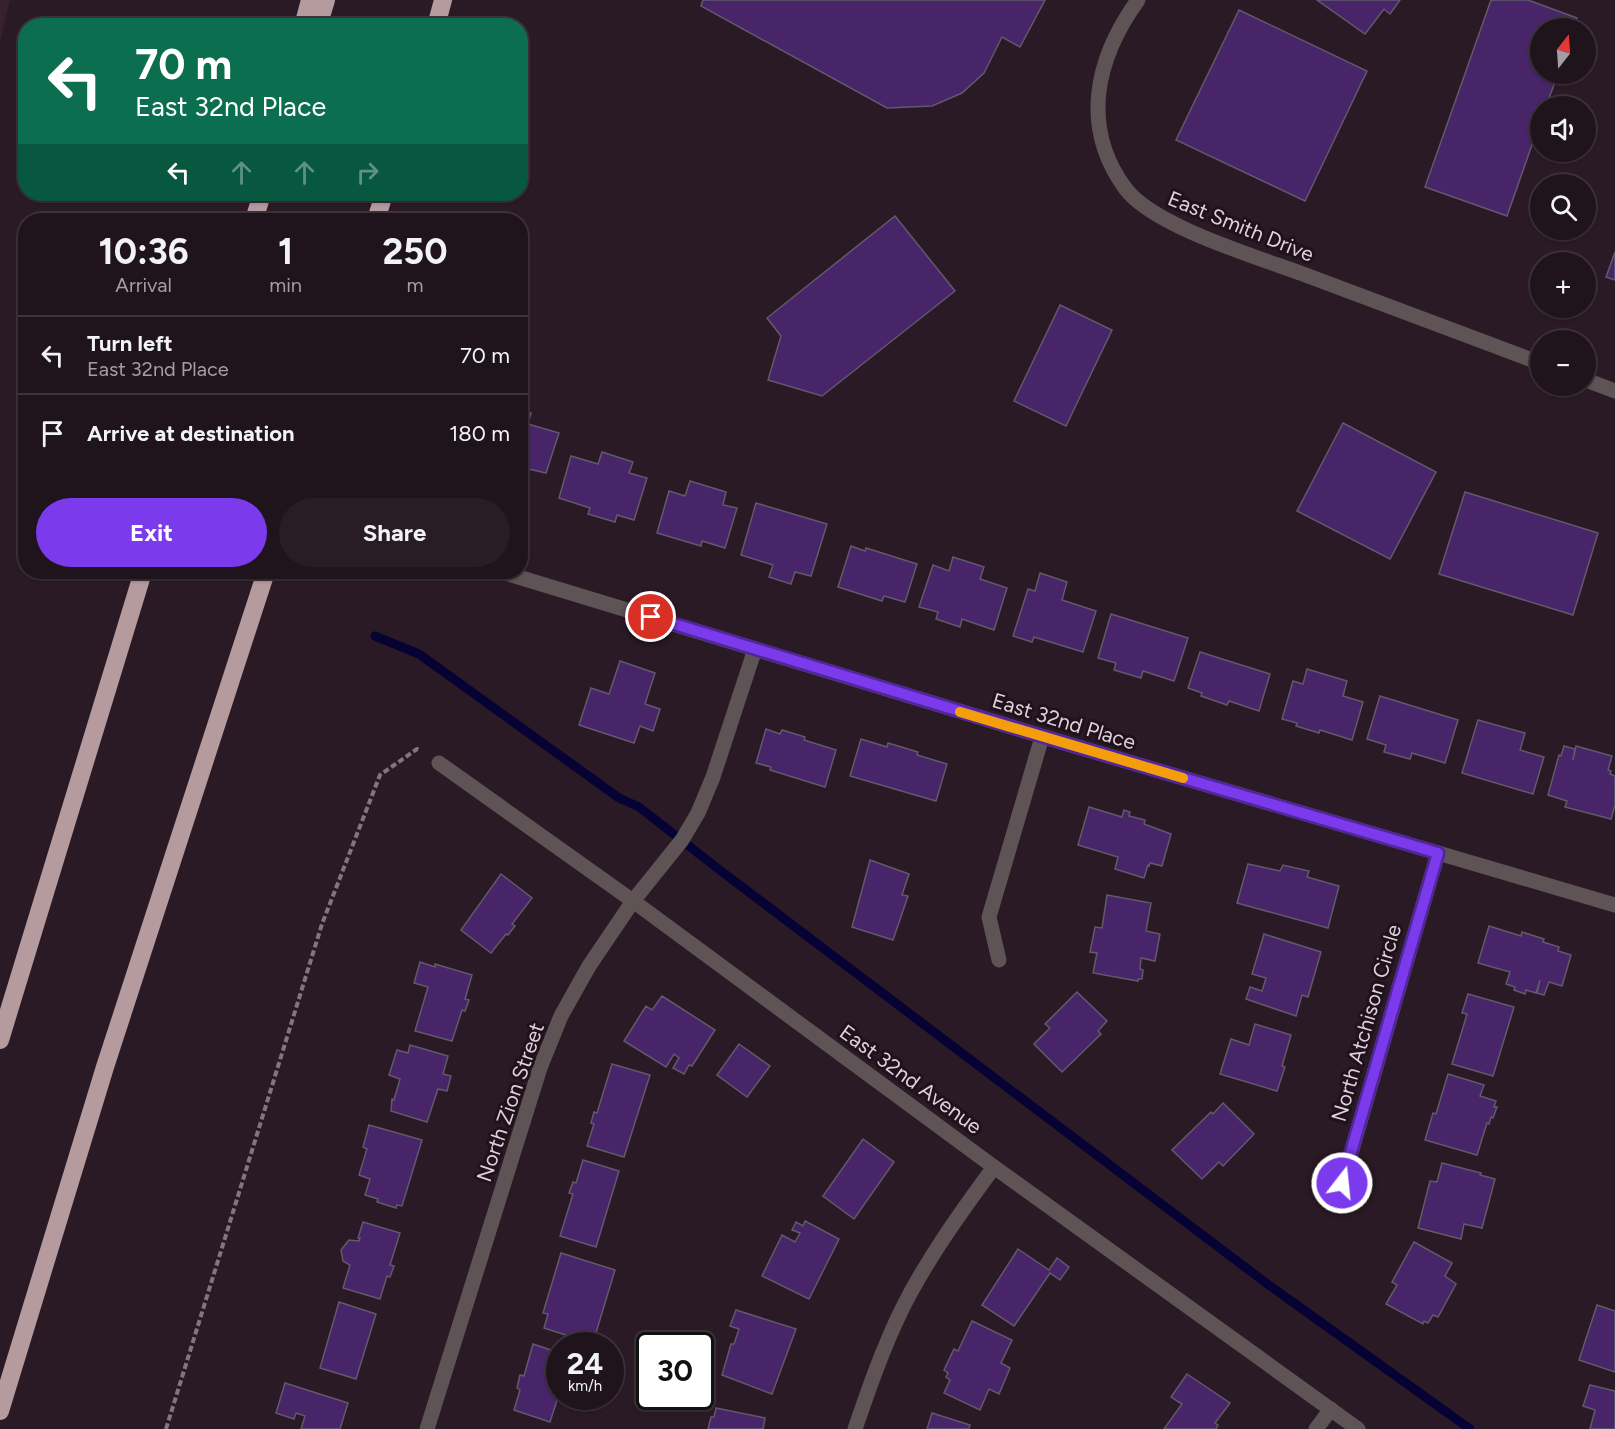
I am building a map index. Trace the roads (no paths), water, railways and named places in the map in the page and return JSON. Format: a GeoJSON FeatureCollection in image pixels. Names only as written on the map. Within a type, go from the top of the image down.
{"type":"FeatureCollection","features":[{"type":"Feature","properties":{"kind":"highway"},"geometry":{"type":"LineString","coordinates":[[305,18],[310,0]]}},
{"type":"Feature","properties":{"kind":"highway"},"geometry":{"type":"LineString","coordinates":[[320,18],[326,0]]}},
{"type":"Feature","properties":{"kind":"highway"},"geometry":{"type":"LineString","coordinates":[[438,18],[443,0]]}},
{"type":"Feature","properties":{"kind":"highway"},"geometry":{"type":"LineString","coordinates":[[0,1040],[141,579]]}},
{"type":"Feature","properties":{"kind":"highway"},"geometry":{"type":"LineString","coordinates":[[0,1411],[105,1067],[264,579]]}},
{"type":"Feature","properties":{"kind":"street","name":"East Smith Drive"},"geometry":{"type":"LineString","coordinates":[[1138,0],[1113,39],[1106,57],[1098,98],[1099,128],[1103,149],[1125,189],[1161,219],[1530,359]]}},
{"type":"Feature","properties":{"kind":"street"},"geometry":{"type":"LineString","coordinates":[[1596,384],[1615,391]]}},
{"type":"Feature","properties":{"kind":"street","name":"East 32nd Place"},"geometry":{"type":"LineString","coordinates":[[525,579],[1042,736],[1615,904]]}},
{"type":"Feature","properties":{"kind":"street","name":"North Zion Street"},"geometry":{"type":"LineString","coordinates":[[427,1429],[540,1068],[561,1016],[589,966],[633,901],[682,840],[698,813],[713,777],[755,649]]}},
{"type":"Feature","properties":{"kind":"street"},"geometry":{"type":"LineString","coordinates":[[999,960],[989,917],[1042,736]]}},
{"type":"Feature","properties":{"kind":"street","name":"East 32nd Avenue"},"geometry":{"type":"LineString","coordinates":[[439,763],[633,901],[994,1167],[1358,1429]]}},
{"type":"Feature","properties":{"kind":"street","name":"North Atchison Circle"},"geometry":{"type":"LineString","coordinates":[[1336,1205],[1438,853]]}},
{"type":"Feature","properties":{"kind":"street"},"geometry":{"type":"LineString","coordinates":[[855,1429],[873,1376],[902,1310],[924,1270],[994,1167]]}},
{"type":"Feature","properties":{"kind":"street"},"geometry":{"type":"LineString","coordinates":[[1316,1429],[1331,1409]]}},
{"type":"Feature","properties":{"kind":"waterway"},"geometry":{"type":"LineString","coordinates":[[375,636],[419,654],[619,798],[639,807],[1266,1283],[1470,1429]]}}]}
